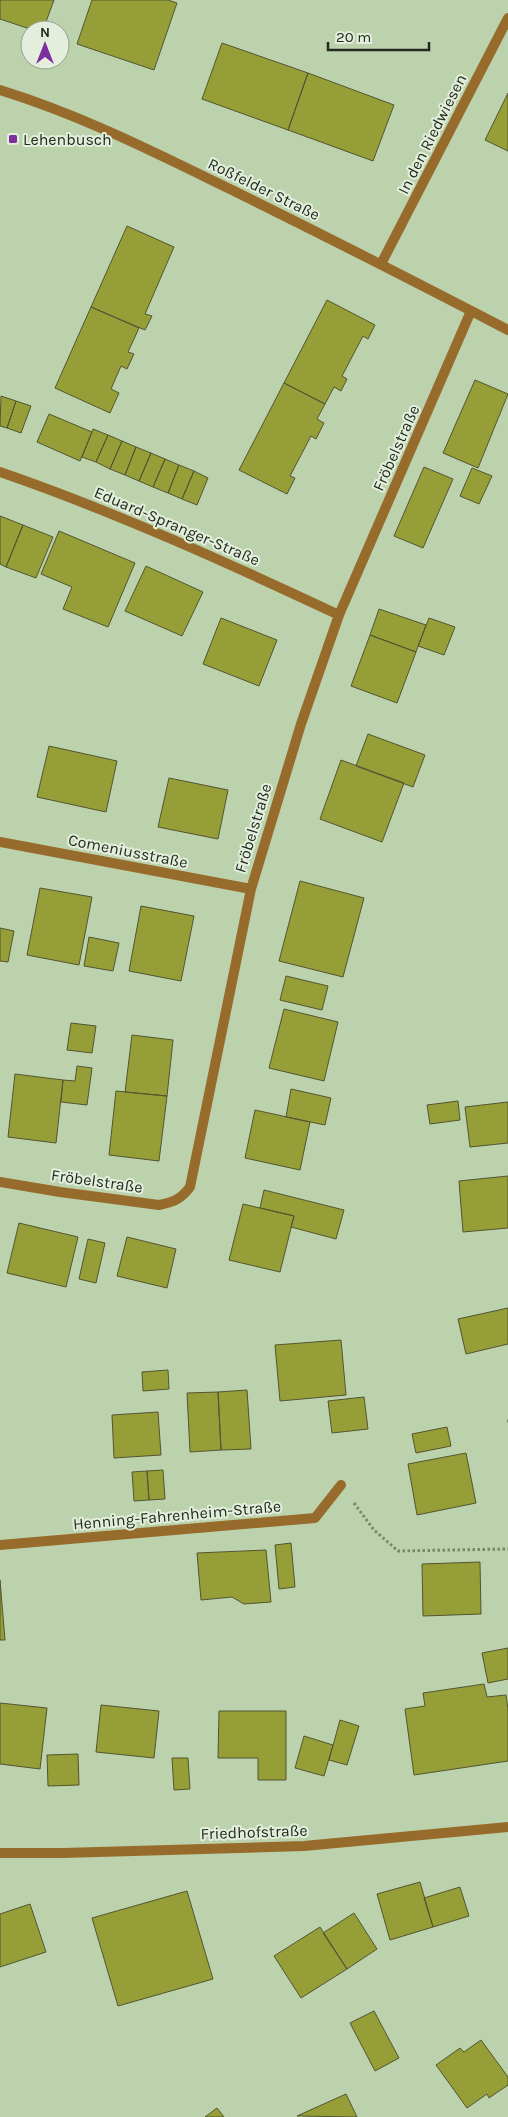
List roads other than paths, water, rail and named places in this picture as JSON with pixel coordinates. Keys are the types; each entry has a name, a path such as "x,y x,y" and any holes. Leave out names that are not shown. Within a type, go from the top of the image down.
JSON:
{"street":[{"name":"In den Riedwiesen","path":"382,264 508,18"},
{"name":"Roßfelder Straße","path":"0,90 49,105 125,138 382,264 508,330"},
{"name":"Fröbelstraße","path":"0,1182 159,1205 175,1202 190,1187 251,889 301,724 339,615 472,311"},
{"name":"Eduard-Spranger-Straße","path":"0,472 73,497 181,542 339,615"},
{"name":"Comeniusstraße","path":"0,842 251,889"},
{"name":"Henning-Fahrenheim-Straße","path":"0,1545 315,1518 341,1485"},
{"name":"Friedhofstraße","path":"0,1853 63,1854 304,1846 508,1827"}],"place":[{"name":"Lehenbusch","path":"13,139"}]}
